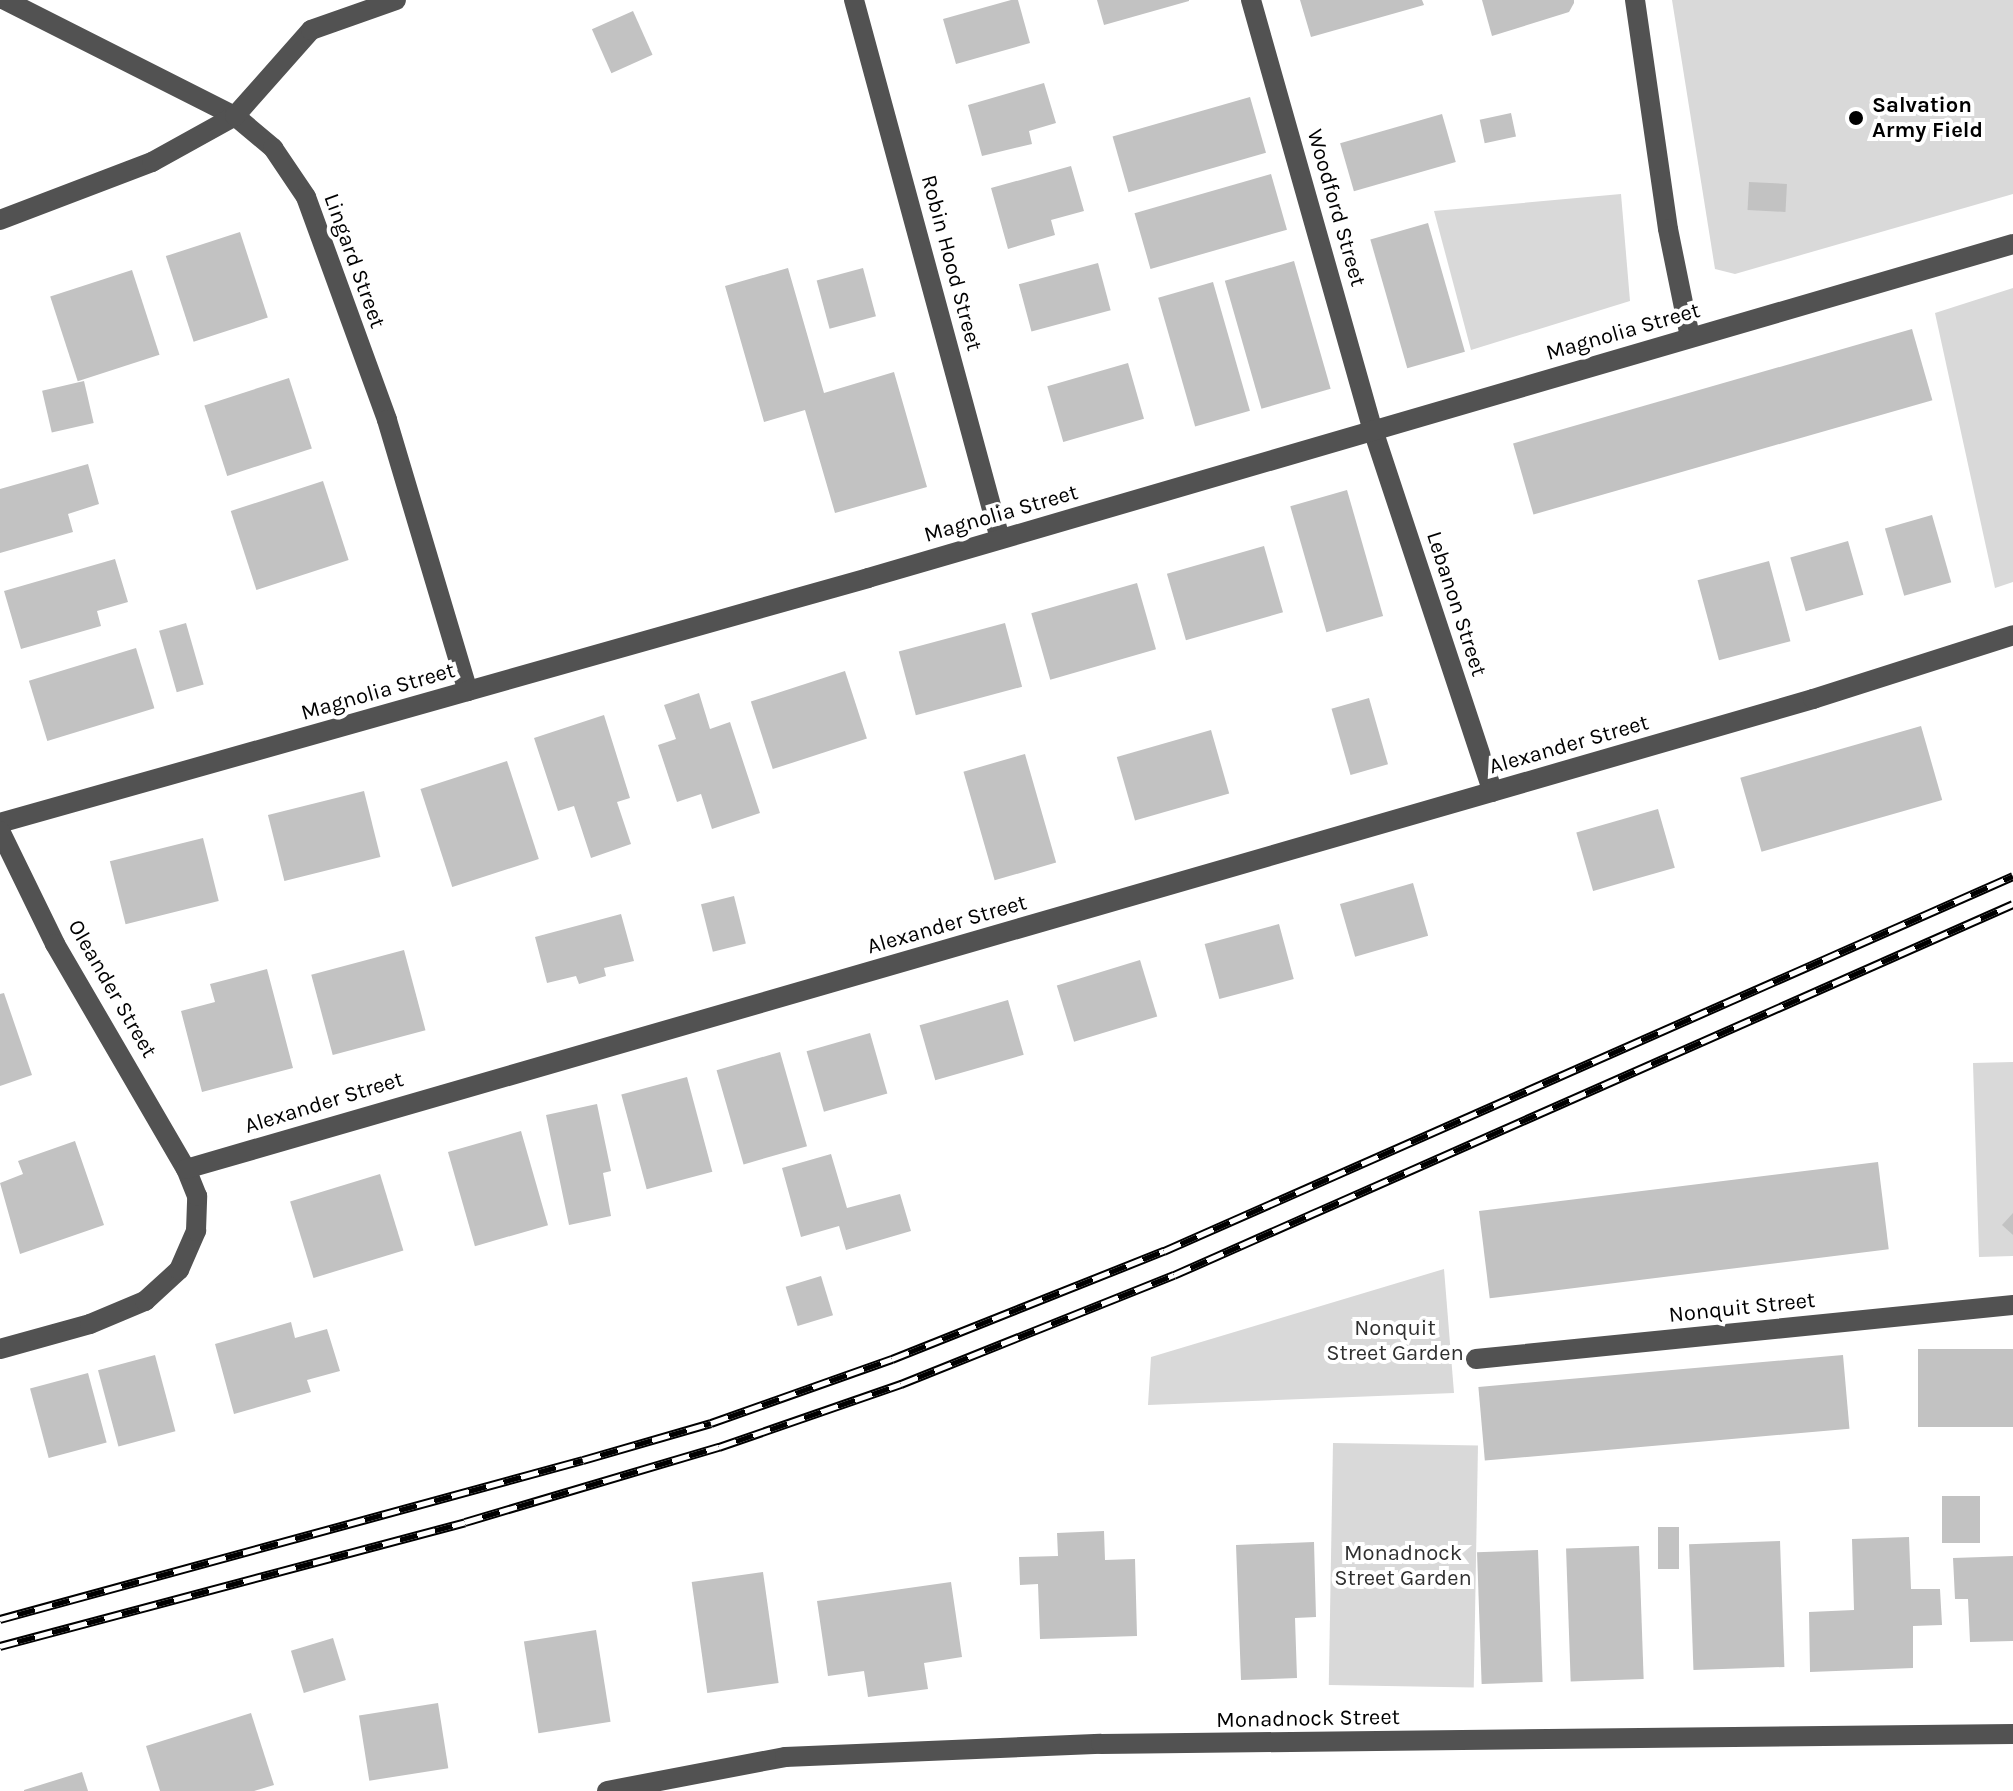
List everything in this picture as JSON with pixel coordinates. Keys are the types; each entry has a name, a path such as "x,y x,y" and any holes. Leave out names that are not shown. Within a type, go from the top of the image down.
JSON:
{"street":[{"name":"Lingard Street","path":"5,0 235,116 273,148 306,197 387,420 468,691"},
{"path":"0,220 152,162 235,116 311,30 396,0"},
{"name":"Robin Hood Street","path":"854,0 1000,539"},
{"name":"Woodford Street","path":"1251,0 1373,430"},
{"path":"1635,0 1668,229 1690,337"},
{"name":"Magnolia Street","path":"0,823 1000,539 2013,244"},
{"name":"Lebanon Street","path":"1373,430 1493,792"},
{"name":"Alexander Street","path":"186,1169 1493,792 2013,635"},
{"name":"Oleander Street","path":"0,831 55,944 186,1169"},
{"path":"0,1349 90,1324 145,1301 179,1270 196,1231 197,1196 186,1169"},
{"name":"Nonquit Street","path":"1476,1359 2013,1305"},
{"name":"Monadnock Street","path":"607,1791 785,1757 1085,1744 2013,1734"}],"green space":[{"name":"Salvation Army Field","path":"1672,0 2013,0 2013,194 1735,274 1715,269"},
{"path":"1621,194 1630,301 1471,350 1434,211"},
{"path":"2013,288 2013,582 1995,588 1935,313"},
{"path":"2013,1062 2013,1256 1979,1257 1973,1063"},
{"name":"Nonquit Street Garden","path":"1444,1269 1454,1393 1148,1405 1151,1357"},
{"name":"Monadnock Street Garden","path":"1333,1443 1478,1446 1474,1687 1329,1685"}],"building":[{"path":"1018,0 1030,43 956,64 943,19"},
{"path":"1097,0 1189,0 1189,1 1104,25"},
{"path":"1300,0 1422,0 1424,5 1311,37"},
{"path":"1482,0 1574,0 1574,3 1569,12 1492,36"},
{"path":"633,11 653,55 611,73 592,29"},
{"path":"1044,83 1056,123 1029,131 1032,144 982,156 968,105"},
{"path":"1250,97 1266,153 1129,192 1113,136"},
{"path":"1511,113 1516,136 1485,143 1480,120"},
{"path":"1442,114 1456,162 1354,191 1340,143"},
{"path":"1071,166 1084,211 1051,220 1055,235 1008,249 991,188"},
{"path":"1271,174 1287,230 1150,269 1135,213"},
{"path":"1749,182 1787,184 1785,212 1748,210"},
{"path":"1428,223 1465,352 1407,368 1370,240"},
{"path":"240,232 268,318 194,342 166,256"},
{"path":"1294,261 1331,389 1261,409 1225,281"},
{"path":"1098,263 1111,310 1031,332 1019,284"},
{"path":"788,268 824,393 894,372 927,487 835,513 805,410 764,422 725,286"},
{"path":"863,268 876,316 830,329 817,280"},
{"path":"132,270 160,355 78,381 50,297"},
{"path":"1213,282 1250,411 1195,427 1158,298"},
{"path":"1912,329 1932,400 1533,515 1513,443"},
{"path":"1128,363 1144,419 1063,442 1047,386"},
{"path":"289,378 312,448 227,476 204,406"},
{"path":"84,381 94,423 52,433 42,391"},
{"path":"88,464 99,504 68,514 73,532 0,553 0,489"},
{"path":"323,481 349,560 256,590 231,511"},
{"path":"1347,490 1383,616 1326,632 1290,506"},
{"path":"1932,515 1951,582 1904,596 1885,529"},
{"path":"1848,541 1863,595 1806,611 1790,558"},
{"path":"1264,546 1283,612 1186,640 1167,574"},
{"path":"115,559 128,602 97,611 101,626 21,649 4,591"},
{"path":"1769,561 1790,641 1719,660 1698,580"},
{"path":"1137,583 1156,649 1050,680 1031,613"},
{"path":"186,623 204,685 177,692 159,631"},
{"path":"1005,623 1022,687 916,715 899,651"},
{"path":"136,648 154,708 47,741 29,681"},
{"path":"845,671 867,739 773,769 751,702"},
{"path":"699,693 710,729 730,722 760,813 712,829 701,794 677,802 658,745 676,739 664,705"},
{"path":"1369,698 1388,764 1351,775 1332,709"},
{"path":"604,715 630,798 617,802 631,844 591,858 574,806 558,811 534,738"},
{"path":"1921,726 1942,800 1762,852 1740,778"},
{"path":"1211,730 1229,793 1135,820 1117,757"},
{"path":"1025,754 1056,863 995,880 963,772"},
{"path":"507,761 539,859 452,887 420,789"},
{"path":"364,791 380,857 284,881 268,815"},
{"path":"1658,809 1675,868 1593,891 1576,832"},
{"path":"203,838 219,901 126,924 110,861"},
{"path":"1413,883 1428,936 1355,957 1340,904"},
{"path":"734,896 746,944 713,952 701,904"},
{"path":"621,914 634,961 604,968 606,976 579,984 576,976 547,983 535,937"},
{"path":"1279,924 1294,979 1219,999 1205,944"},
{"path":"404,950 425,1030 333,1055 311,975"},
{"path":"1140,960 1157,1016 1074,1042 1057,985"},
{"path":"267,969 293,1068 202,1092 181,1011 215,1002 210,984"},
{"path":"4,993 32,1075 0,1086 0,994"},
{"path":"1008,1000 1024,1055 935,1080 920,1025"},
{"path":"870,1033 887,1094 824,1112 807,1051"},
{"path":"780,1052 807,1146 744,1164 717,1070"},
{"path":"687,1077 712,1172 647,1189 621,1095"},
{"path":"597,1104 611,1171 603,1173 611,1216 569,1225 546,1115"},
{"path":"521,1131 548,1225 475,1246 448,1152"},
{"path":"75,1141 104,1225 20,1254 0,1183 23,1174 18,1161"},
{"path":"831,1154 847,1208 900,1194 911,1231 846,1250 839,1226 801,1237 782,1168"},
{"path":"1878,1162 1889,1249 1490,1298 1479,1211"},
{"path":"380,1174 403,1251 313,1278 290,1201"},
{"path":"2013,1213 2013,1235 2002,1225"},
{"path":"821,1276 833,1315 798,1326 786,1287"},
{"path":"291,1322 295,1338 327,1329 340,1371 307,1380 311,1392 234,1414 215,1344"},
{"path":"1918,1349 2013,1349 2013,1427 1918,1427"},
{"path":"155,1355 175,1431 118,1447 98,1370"},
{"path":"1843,1355 1849,1429 1485,1461 1478,1387"},
{"path":"88,1373 107,1443 49,1458 30,1389"},
{"path":"1942,1496 1980,1496 1980,1543 1942,1543"},
{"path":"1658,1527 1679,1527 1679,1569 1658,1569"},
{"path":"1104,1531 1105,1560 1135,1559 1137,1636 1040,1639 1038,1584 1020,1585 1019,1557 1058,1556 1057,1533"},
{"path":"1909,1537 1911,1589 1940,1589 1942,1625 1913,1626 1913,1668 1810,1672 1809,1612 1854,1610 1852,1539"},
{"path":"1780,1541 1784,1667 1693,1670 1689,1544"},
{"path":"1314,1542 1316,1617 1295,1618 1297,1678 1241,1680 1236,1545"},
{"path":"1639,1546 1644,1679 1571,1681 1566,1549"},
{"path":"1538,1550 1543,1682 1482,1684 1477,1552"},
{"path":"2013,1556 2013,1641 1970,1642 1968,1599 1955,1599 1953,1558"},
{"path":"763,1572 779,1683 707,1693 692,1582"},
{"path":"951,1582 962,1657 924,1663 928,1689 868,1697 864,1671 828,1676 817,1601"},
{"path":"596,1630 611,1722 538,1733 524,1641"},
{"path":"333,1638 346,1680 304,1693 291,1651"},
{"path":"438,1703 448,1768 369,1781 359,1716"},
{"path":"251,1713 274,1785 254,1791 160,1791 146,1746"},
{"path":"82,1772 88,1791 24,1791 24,1790"}],"railway":[{"path":"0,1619 711,1423 892,1359 1164,1251 2013,876"},
{"path":"0,1646 465,1522 719,1447 901,1384 1174,1275 2013,904"}],"place":[{"name":"Salvation Army Field","path":"1856,118"}]}
